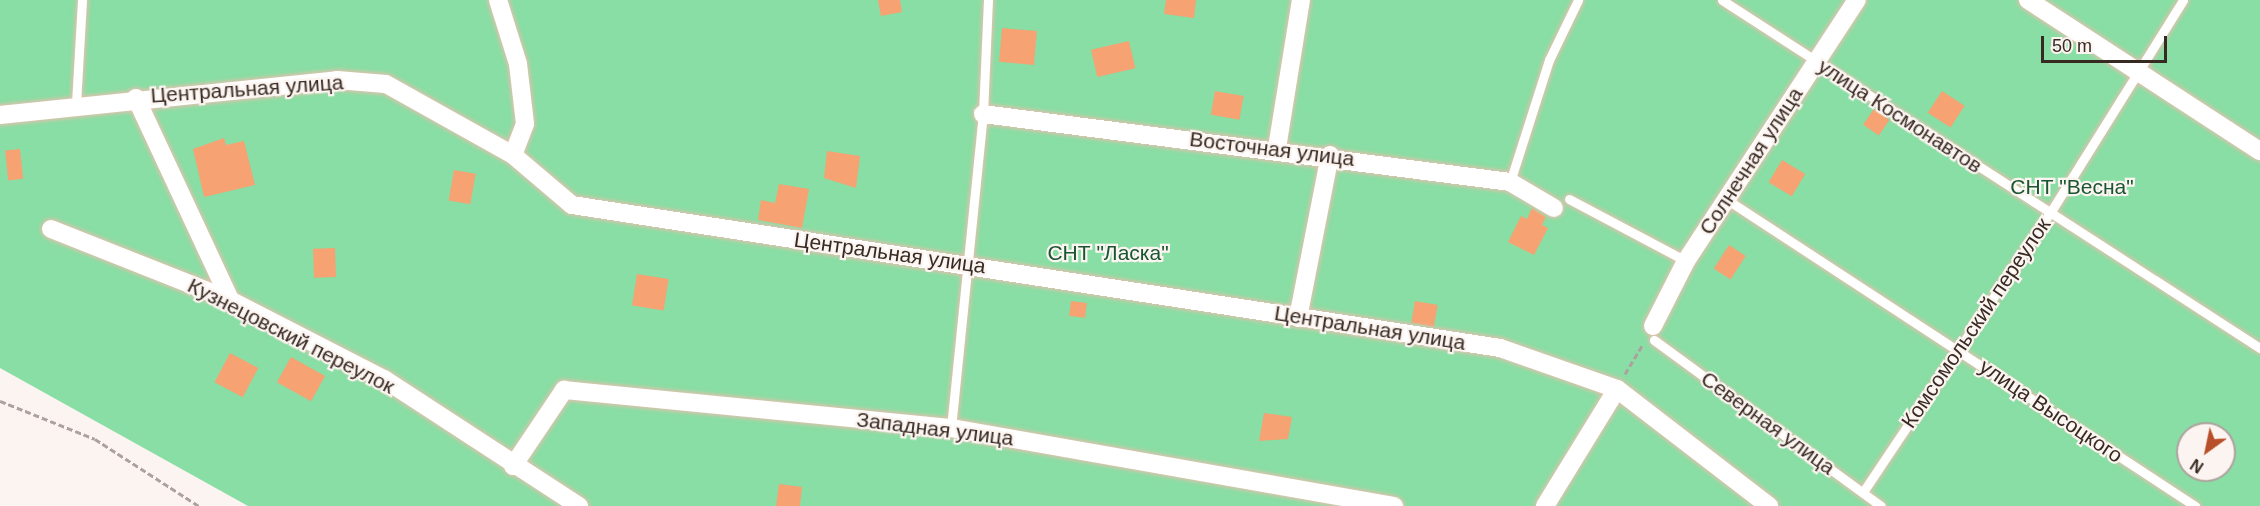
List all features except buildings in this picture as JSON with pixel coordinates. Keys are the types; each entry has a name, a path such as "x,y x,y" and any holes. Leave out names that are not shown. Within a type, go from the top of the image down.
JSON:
{"street":[{"path":"498,0 518,64 525,124 513,155"},
{"path":"1277,148 1300,0"},
{"name":"Солнечная улица","path":"1654,333 1686,261 1857,0"},
{"path":"2028,0 2260,151"},
{"name":"Центральная улица","path":"0,116 76,104 337,80 386,84 513,155 572,205 969,264 1298,318 1500,348 1617,389 1769,506"},
{"path":"136,98 230,300"},
{"name":"Восточная улица","path":"983,114 1277,148 1510,182 1562,204"},
{"path":"1298,318 1330,155"},
{"name":"Кузнецовский переулок","path":"51,229 230,300 384,379 513,466 579,506"},
{"path":"1545,506 1617,389"},
{"name":"Западная улица","path":"513,466 564,390 951,428 1394,506"}],"lane":[{"path":"76,104 82,0"},
{"path":"951,428 983,114 988,0"},
{"path":"1510,182 1549,60 1578,0"},
{"name":"улица Космонавтов","path":"1722,0 2260,348"},
{"name":"Комсомольский переулок","path":"1863,492 1957,348 2050,213 2183,0"},
{"name":"улица Высоцкого","path":"1726,200 1957,348 2195,506"},
{"path":"1562,204 1686,261"},
{"name":"Северная улица","path":"1654,333 1881,506"}],"path":[{"path":"1617,389 1654,333"},
{"path":"0,400 95,439 199,506"}],"green space":[{"name":"СНТ \"Ласка\"","path":"0,0 2260,0 2260,506 248,506 0,368"}],"park label":[{"name":"СНТ \"Весна\"","path":"2072,187"}]}
